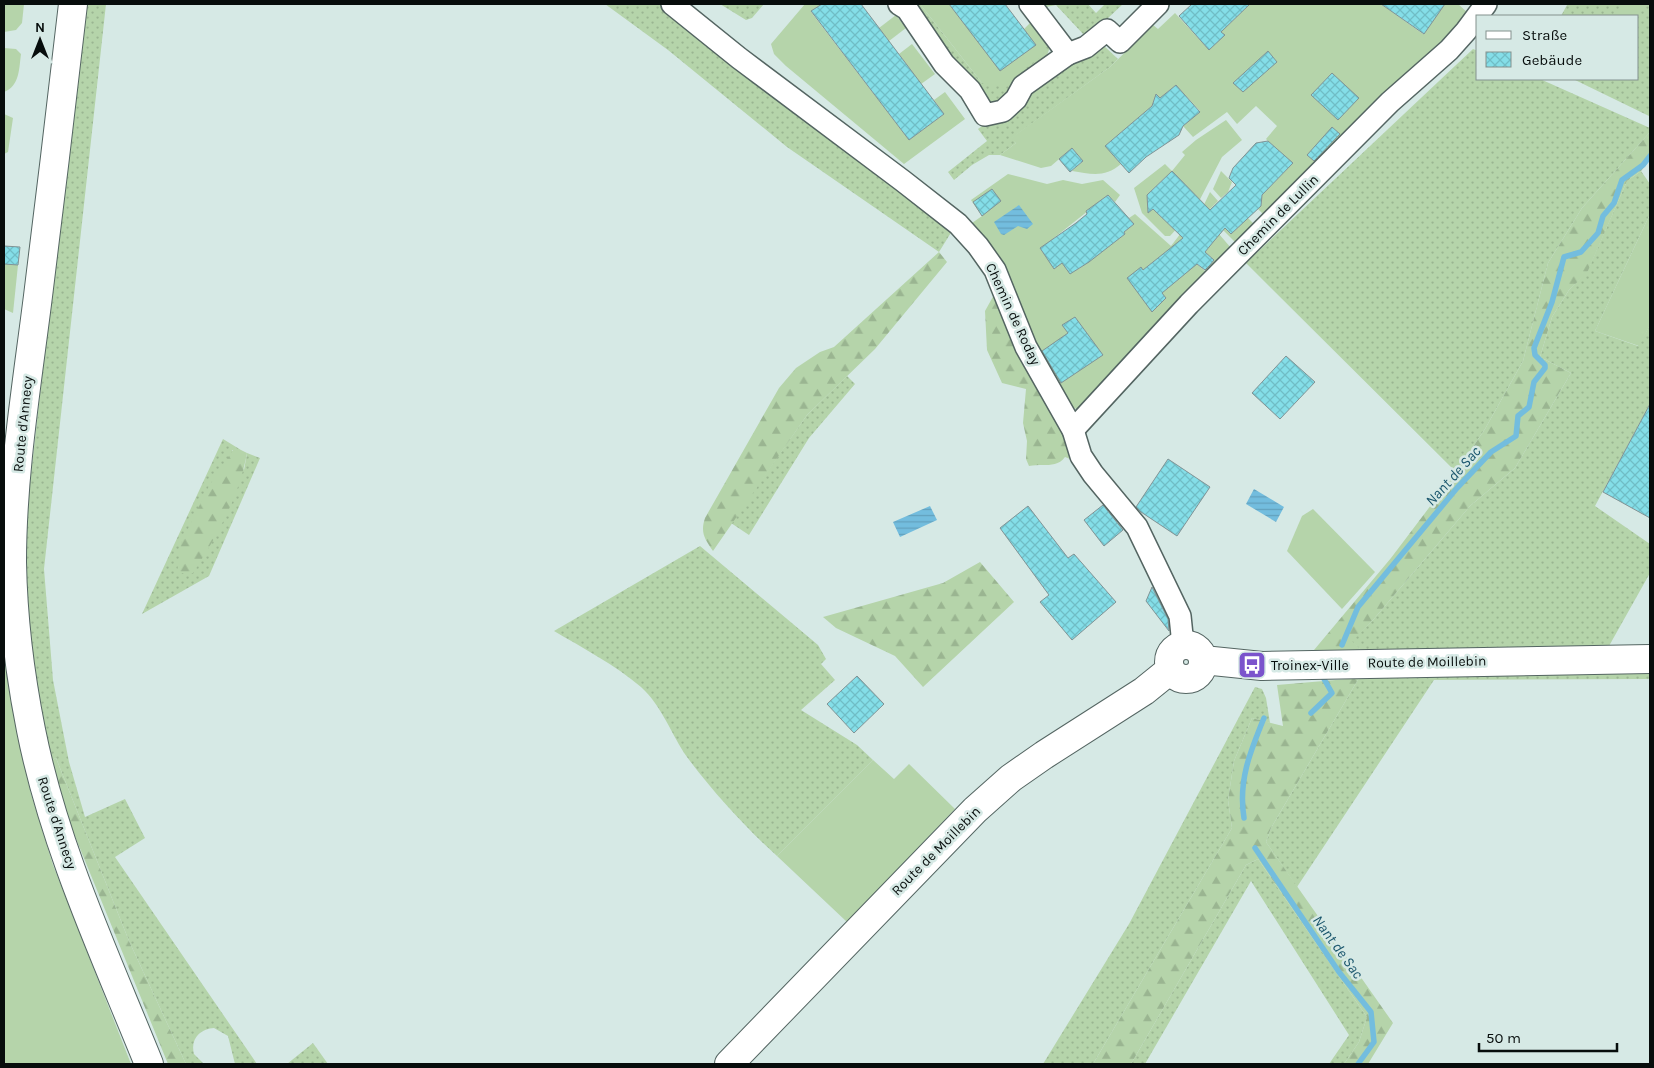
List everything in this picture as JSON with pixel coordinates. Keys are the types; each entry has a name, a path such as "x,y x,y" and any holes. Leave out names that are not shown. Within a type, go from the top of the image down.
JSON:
{"main road":[{"name":"Route d'Annecy","path":"73,4 21,444 13,537 13,596 17,642 29,720 53,817 81,896 149,1064"},
{"name":"Route de Moillebin","path":"729,1064 975,810 1012,778 1044,755 1144,691 1170,670 1171,654 1175,649 1262,666 1650,659"}],"street":[{"name":"Chemin de Roday","path":"672,4 739,58 958,224 978,246 995,270 1026,347 1073,430 1081,456 1093,474 1137,527 1180,616 1193,653"},
{"path":"900,4 911,15 944,64 970,90 985,115 1003,111 1016,99 1022,86 1068,54 1086,47 1107,30 1120,42 1158,4"},
{"path":"1030,4 1068,54"},
{"name":"Chemin de Lullin","path":"1478,15 1486,4"},
{"name":"Chemin de Lullin","path":"1073,430 1189,304 1390,102 1449,50 1476,18"}],"green space":[{"path":"4,4 24,4 22,23 16,30 4,32"},
{"path":"84,4 106,4 44,569 53,680 69,762 85,817 125,799 145,838 115,857 257,1064 235,1064 228,1036 214,1028 200,1033 193,1044 194,1054 204,1064 186,1064 129,941 56,758 52,760 34,682 26,601 26,519"},
{"path":"605,4 660,4 952,231 939,252 787,147 668,50"},
{"path":"720,4 764,4 752,18 746,20"},
{"path":"805,4 822,4 811,12 909,140 944,114 934,100 945,92 965,119 904,164 774,54 771,44"},
{"path":"908,4 920,4 982,83 1049,39 1047,55 1037,68 1010,88 1010,95 994,105 986,102 949,59"},
{"path":"920,4 949,4 1000,70 1024,29 1034,19 1049,39 1043,55 1002,86 982,83"},
{"path":"1040,4 1088,4 1096,13 1105,4 1123,4 1090,35 1084,35 1056,5 1046,7"},
{"path":"1250,4 1381,4 1423,34 1445,4 1458,4 1468,13 1459,26 1264,215 1258,209 1261,206 1262,195 1292,164 1266,139 1277,126 1256,106 1237,124 1227,112 1193,137 1183,126 1200,111 1176,85 1167,92 1162,101 1157,96 1152,106 1106,146 1121,164 1109,171 1098,174 1072,171 1083,161 1072,148 1051,166 1041,168 1000,155 1016,143 1011,138 1110,67 1153,25 1158,29 1175,13 1209,50 1224,35 1221,32"},
{"path":"1565,4 1650,4 1649,116 1575,80 1639,80 1639,15 1562,15 1567,5"},
{"path":"1622,4 1637,4 1642,8 1638,15 1615,15"},
{"path":"896,15 906,28 889,41 879,28"},
{"path":"912,44 935,74 921,84 899,54"},
{"path":"1103,45 1118,59 1110,67 1012,138 1016,143 1000,155 989,155 972,165 954,180 948,172 987,141 978,129 989,121 1010,117 1026,103 1032,86"},
{"path":"4,48 16,49 21,54 16,81 4,92"},
{"path":"1473,49 1476,50 1476,80 1542,80 1650,128 1650,132 1582,208 1548,263 1523,361 1485,429 1456,472 1246,263"},
{"path":"4,114 13,118 8,152 4,154"},
{"path":"1226,120 1242,140 1222,157 1196,207 1170,236 1165,236 1142,213 1134,188 1165,164 1172,171 1185,155 1182,152","holes":["1172,171 1198,198 1170,225 1152,190"]},
{"path":"1650,132 1650,160 1641,171 1627,181 1587,273 1569,290 1552,317 1540,357 1571,373 1515,468 1470,506 1373,620 1352,641 1363,652 1314,650 1391,558 1456,472 1485,429 1523,361 1548,263 1582,208"},
{"path":"1221,171 1232,182 1228,192 1221,198 1213,189"},
{"path":"1641,171 1650,184 1650,214 1595,331 1638,346 1650,325 1650,404 1595,506 1650,544 1650,573 1609,646 1363,652 1351,641 1373,620 1470,506 1515,468 1571,373 1540,357 1552,317 1569,290 1587,272 1627,181"},
{"path":"1008,174 1047,184 1063,180 1082,184 1103,180 1120,195 1115,202 1108,195 1054,238 1077,270 1125,234 1124,232 1134,224 1129,218 1135,214 1171,246 1184,229 1192,236 1180,250 1205,271 1214,260 1205,252 1219,234 1231,248 1084,410 1072,408 1034,350 1001,263 972,223 982,216 971,200"},
{"path":"1210,192 1218,201 1209,210 1231,234 1248,218 1254,224 1235,242 1202,209"},
{"path":"1650,214 1650,325 1639,346 1595,331"},
{"path":"939,252 947,262 875,349 807,415 713,551 704,536 705,518 779,388 796,368 820,352 834,347"},
{"path":"4,264 18,265 13,313 4,309"},
{"path":"995,293 1075,461 1065,457 1058,463 1029,466 1026,459 1027,441 1023,423 1026,389 1002,383 987,350 985,311"},
{"path":"847,376 855,384 809,438 749,535 731,523 807,415"},
{"path":"223,439 241,450 232,450 244,470 247,453 260,458 209,576 142,614"},
{"path":"233,450 241,450 247,453 233,501 193,573 177,573 181,543 209,486"},
{"path":"1313,509 1375,572 1342,609 1287,551 1302,516"},
{"path":"700,546 818,645 826,659 821,664 835,680 801,710 857,745 873,760 777,856 730,809 697,770 681,748 655,703 641,687 610,664 554,631"},
{"path":"980,562 1014,602 923,687 895,656 836,628 823,617 943,583"},
{"path":"4,643 6,643 17,735 31,794 53,865 131,1064 4,1064"},
{"path":"1650,671 1650,679 1434,680 1297,887 1266,842 1271,828 1359,678 1359,672"},
{"path":"1359,678 1271,828 1266,842 1393,1023 1368,1064 1344,1064 1359,1042 1367,1017 1258,859 1246,865 1131,1064 1093,1064 1232,828 1228,800 1234,761 1252,718 1283,726 1277,685"},
{"path":"1255,687 1262,689 1266,698 1270,723 1252,718 1234,761 1228,800 1232,828 1093,1064 1043,1064 1129,924"},
{"path":"56,758 129,941 186,1064 168,1064 70,824 52,760"},
{"path":"873,760 894,779 909,764 955,809 847,922 777,856"},
{"path":"1258,859 1367,1017 1359,1042 1344,1064 1329,1064 1349,1035 1251,881 1145,1064 1131,1064 1246,865"},
{"path":"313,1043 328,1064 287,1064"}],"water":[{"path":"1019,205 1033,224 1027,229 1018,226 1004,235 1001,234 994,222"},
{"path":"1254,489 1284,507 1276,522 1246,504"},
{"path":"930,506 937,520 900,537 893,522"}],"building":[{"path":"822,4 861,4 944,114 909,140 811,11"},
{"path":"949,4 1005,4 1036,45 1000,71"},
{"path":"1192,4 1250,4 1221,32 1225,35 1209,50 1179,16"},
{"path":"1381,4 1445,4 1424,34"},
{"path":"1268,51 1277,62 1243,92 1233,83"},
{"path":"1332,73 1359,98 1338,120 1311,95"},
{"path":"1176,85 1200,112 1183,126 1179,135 1146,157 1129,173 1105,146 1152,106 1156,94 1160,98"},
{"path":"1332,127 1340,134 1314,161 1307,155"},
{"path":"1268,141 1293,163 1262,195 1261,206 1231,234 1225,228 1205,252 1214,260 1210,265 1205,270 1197,264 1162,293 1166,298 1152,312 1127,278 1141,267 1143,270 1183,238 1153,209 1148,213 1147,195 1172,171 1210,210 1236,185 1229,178 1233,168 1256,143"},
{"path":"1072,148 1083,161 1070,172 1059,159"},
{"path":"992,189 1001,201 982,216 973,202"},
{"path":"1108,195 1134,224 1124,232 1125,234 1070,274 1062,263 1054,269 1040,248 1076,223 1087,214 1086,211"},
{"path":"4,246 20,247 18,265 4,264"},
{"path":"1075,317 1103,355 1061,383 1042,351 1068,333 1062,325"},
{"path":"1286,356 1315,382 1280,419 1252,393"},
{"path":"1650,404 1650,518 1603,492"},
{"path":"1168,459 1210,487 1177,536 1136,507"},
{"path":"1103,505 1123,530 1104,546 1084,520"},
{"path":"1028,506 1068,558 1074,554 1116,602 1072,640 1040,602 1049,595 1000,528"},
{"path":"1152,587 1168,619 1169,631 1146,601"},
{"path":"857,676 884,704 854,733 827,704"}],"waterway":[{"name":"Nant de Sac","path":"1342,645 1358,607 1457,488 1491,452 1516,436 1518,416 1529,407 1534,382 1545,368 1545,365 1535,355 1534,348 1552,302 1564,257 1581,252 1598,233 1603,216 1614,203 1622,180 1643,165 1650,156"},
{"name":"Nant de Sac","path":"1311,713 1332,693 1324,679"},
{"name":"Nant de Sac","path":"1244,818 1243,792 1246,767 1264,718"},
{"name":"Nant de Sac","path":"1255,848 1339,972 1371,1012 1374,1042 1358,1064"}],"place":[{"name":"Troinex-Ville","path":"1252,665"}]}
